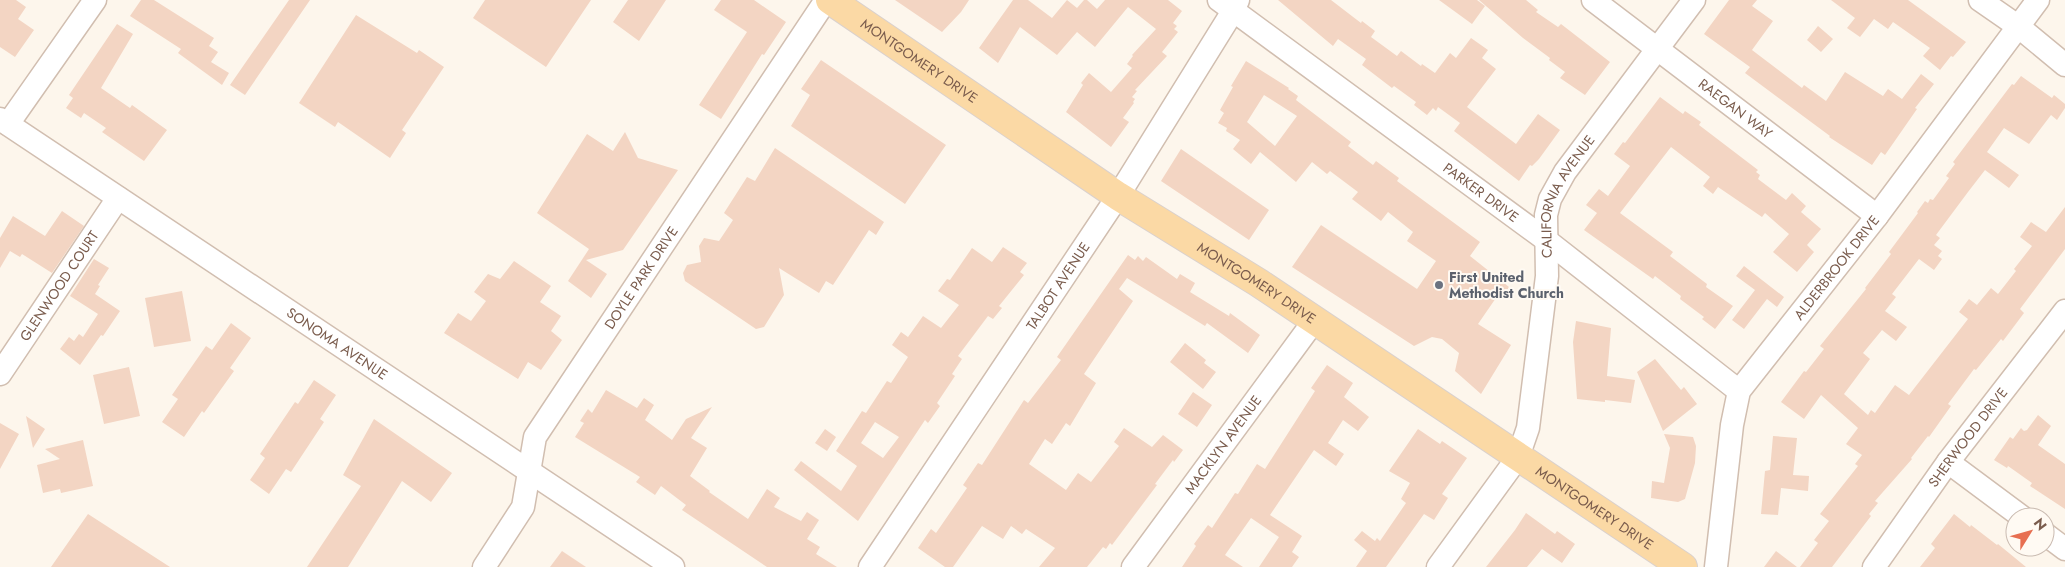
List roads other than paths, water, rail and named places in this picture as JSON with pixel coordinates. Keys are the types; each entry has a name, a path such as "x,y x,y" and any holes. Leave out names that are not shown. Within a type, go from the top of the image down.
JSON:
{"main road":[{"name":"MONTGOMERY DRIVE","path":"830,0 1118,196 1259,283 1684,567"}],"street":[{"path":"4,122 95,0"},
{"name":"DOYLE PARK DRIVE","path":"484,567 523,507 535,436 826,0"},
{"name":"RAEGAN WAY","path":"1593,0 1877,216"},
{"name":"CALIFORNIA AVENUE","path":"1438,567 1518,456 1528,428 1547,276 1546,215 1550,199 1565,172 1694,0"},
{"path":"1980,0 2020,27 2065,65"},
{"name":"ALDERBROOK DRIVE","path":"1716,567 1732,425 1739,391 1877,216 2020,27 2038,0"},
{"name":"TALBOT AVENUE","path":"870,567 1118,196 1230,4"},
{"name":"PARKER DRIVE","path":"1230,4 1546,240 1739,391"},
{"name":"SONOMA AVENUE","path":"4,122 673,567"},
{"name":"GLENWOOD COURT","path":"0,374 118,198"},
{"name":"SHERWOOD DRIVE","path":"1874,567 1948,462 2065,311"},
{"name":"MACKLYN AVENUE","path":"1133,567 1314,321"},
{"path":"1948,462 2009,507"}],"place":[{"name":"First United Methodist Church","path":"1439,285"}]}
